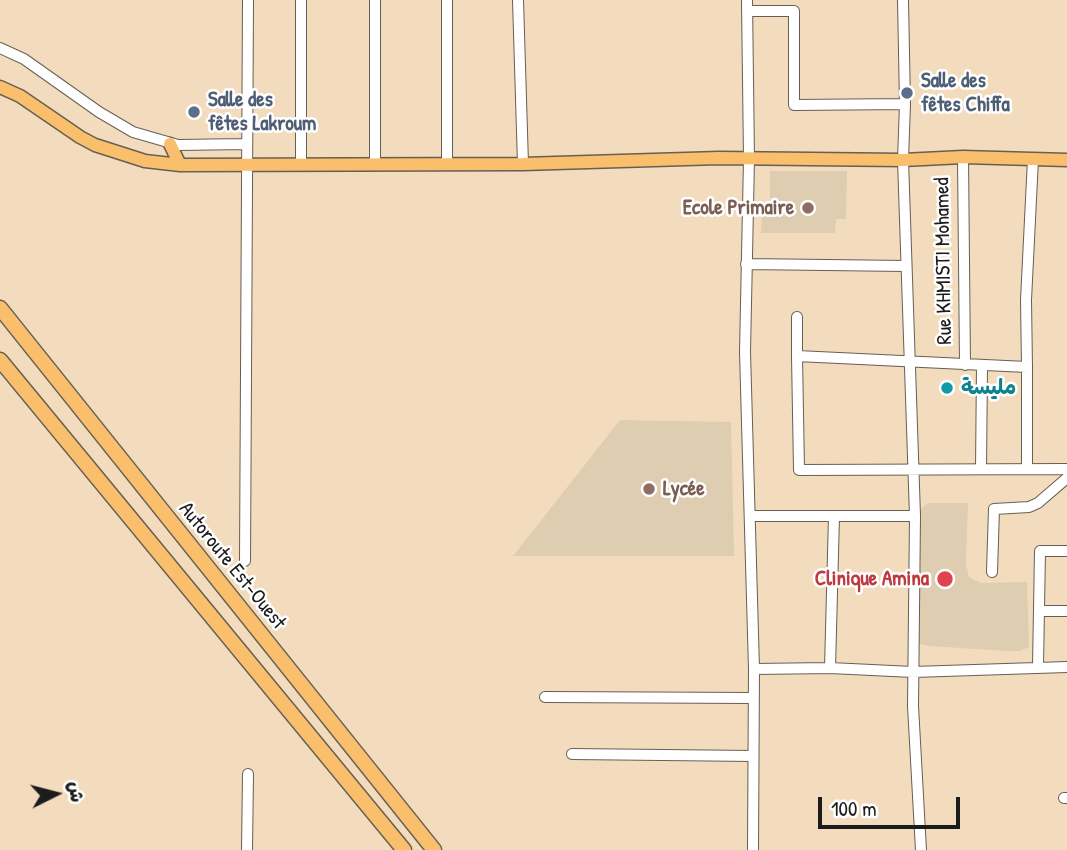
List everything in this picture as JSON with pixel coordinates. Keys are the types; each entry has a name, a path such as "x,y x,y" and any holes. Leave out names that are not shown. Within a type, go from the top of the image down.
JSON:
{"highway":[{"name":"Autoroute Est-Ouest","path":"0,308 434,850"},
{"path":"0,360 404,850"}],"main road":[{"path":"0,87 20,96 95,145 128,157 180,165 523,164 963,157 1067,160"},
{"path":"170,144 180,165"}],"street":[{"path":"245,561 245,144 248,0"},
{"path":"301,0 301,164"},
{"path":"374,0 375,164"},
{"path":"447,0 447,164"},
{"path":"519,0 523,164"},
{"path":"753,850 754,669 745,352 749,159 747,5 794,11 794,105 905,104"},
{"path":"901,6 905,104 903,160 915,516 913,671 921,850"},
{"path":"0,48 38,68 116,123 142,136 170,144 245,144"},
{"name":"Rue KHMISTI Mohamed","path":"963,157 965,365"},
{"path":"1027,468 1026,300 1032,159"},
{"path":"746,264 906,266"},
{"path":"797,317 799,470 1067,469"},
{"path":"797,356 1027,367"},
{"path":"981,469 982,366"},
{"path":"992,572 994,509 1028,507 1038,503 1067,478"},
{"path":"750,516 915,516"},
{"path":"830,668 834,516"},
{"path":"1038,666 1040,551 1067,551"},
{"path":"1039,611 1067,611"},
{"path":"754,669 913,671 1067,667"},
{"path":"545,697 753,698"},
{"path":"572,754 753,756"},
{"path":"247,850 248,774"}],"shaded area":[{"name":"Ecole Primaire","path":"770,171 847,171 846,219 836,219 835,233 761,233 762,217 777,199 770,198"},
{"name":"Lycée","path":"620,420 731,422 734,556 513,556"},
{"name":"Clinique Amina","path":"928,503 968,503 966,564 969,577 981,583 1027,582 1029,647 1020,651 1006,651 915,643 920,510"}],"place":[{"name":"Salle des fêtes Chiffa","path":"907,93"},
{"name":"Salle des fêtes Lakroum","path":"194,112"},
{"name":"Ecole Primaire","path":"808,208"},
{"name":"مليسة","path":"947,388"},
{"name":"Lycée","path":"649,489"},
{"name":"Clinique Amina","path":"945,579"}]}
